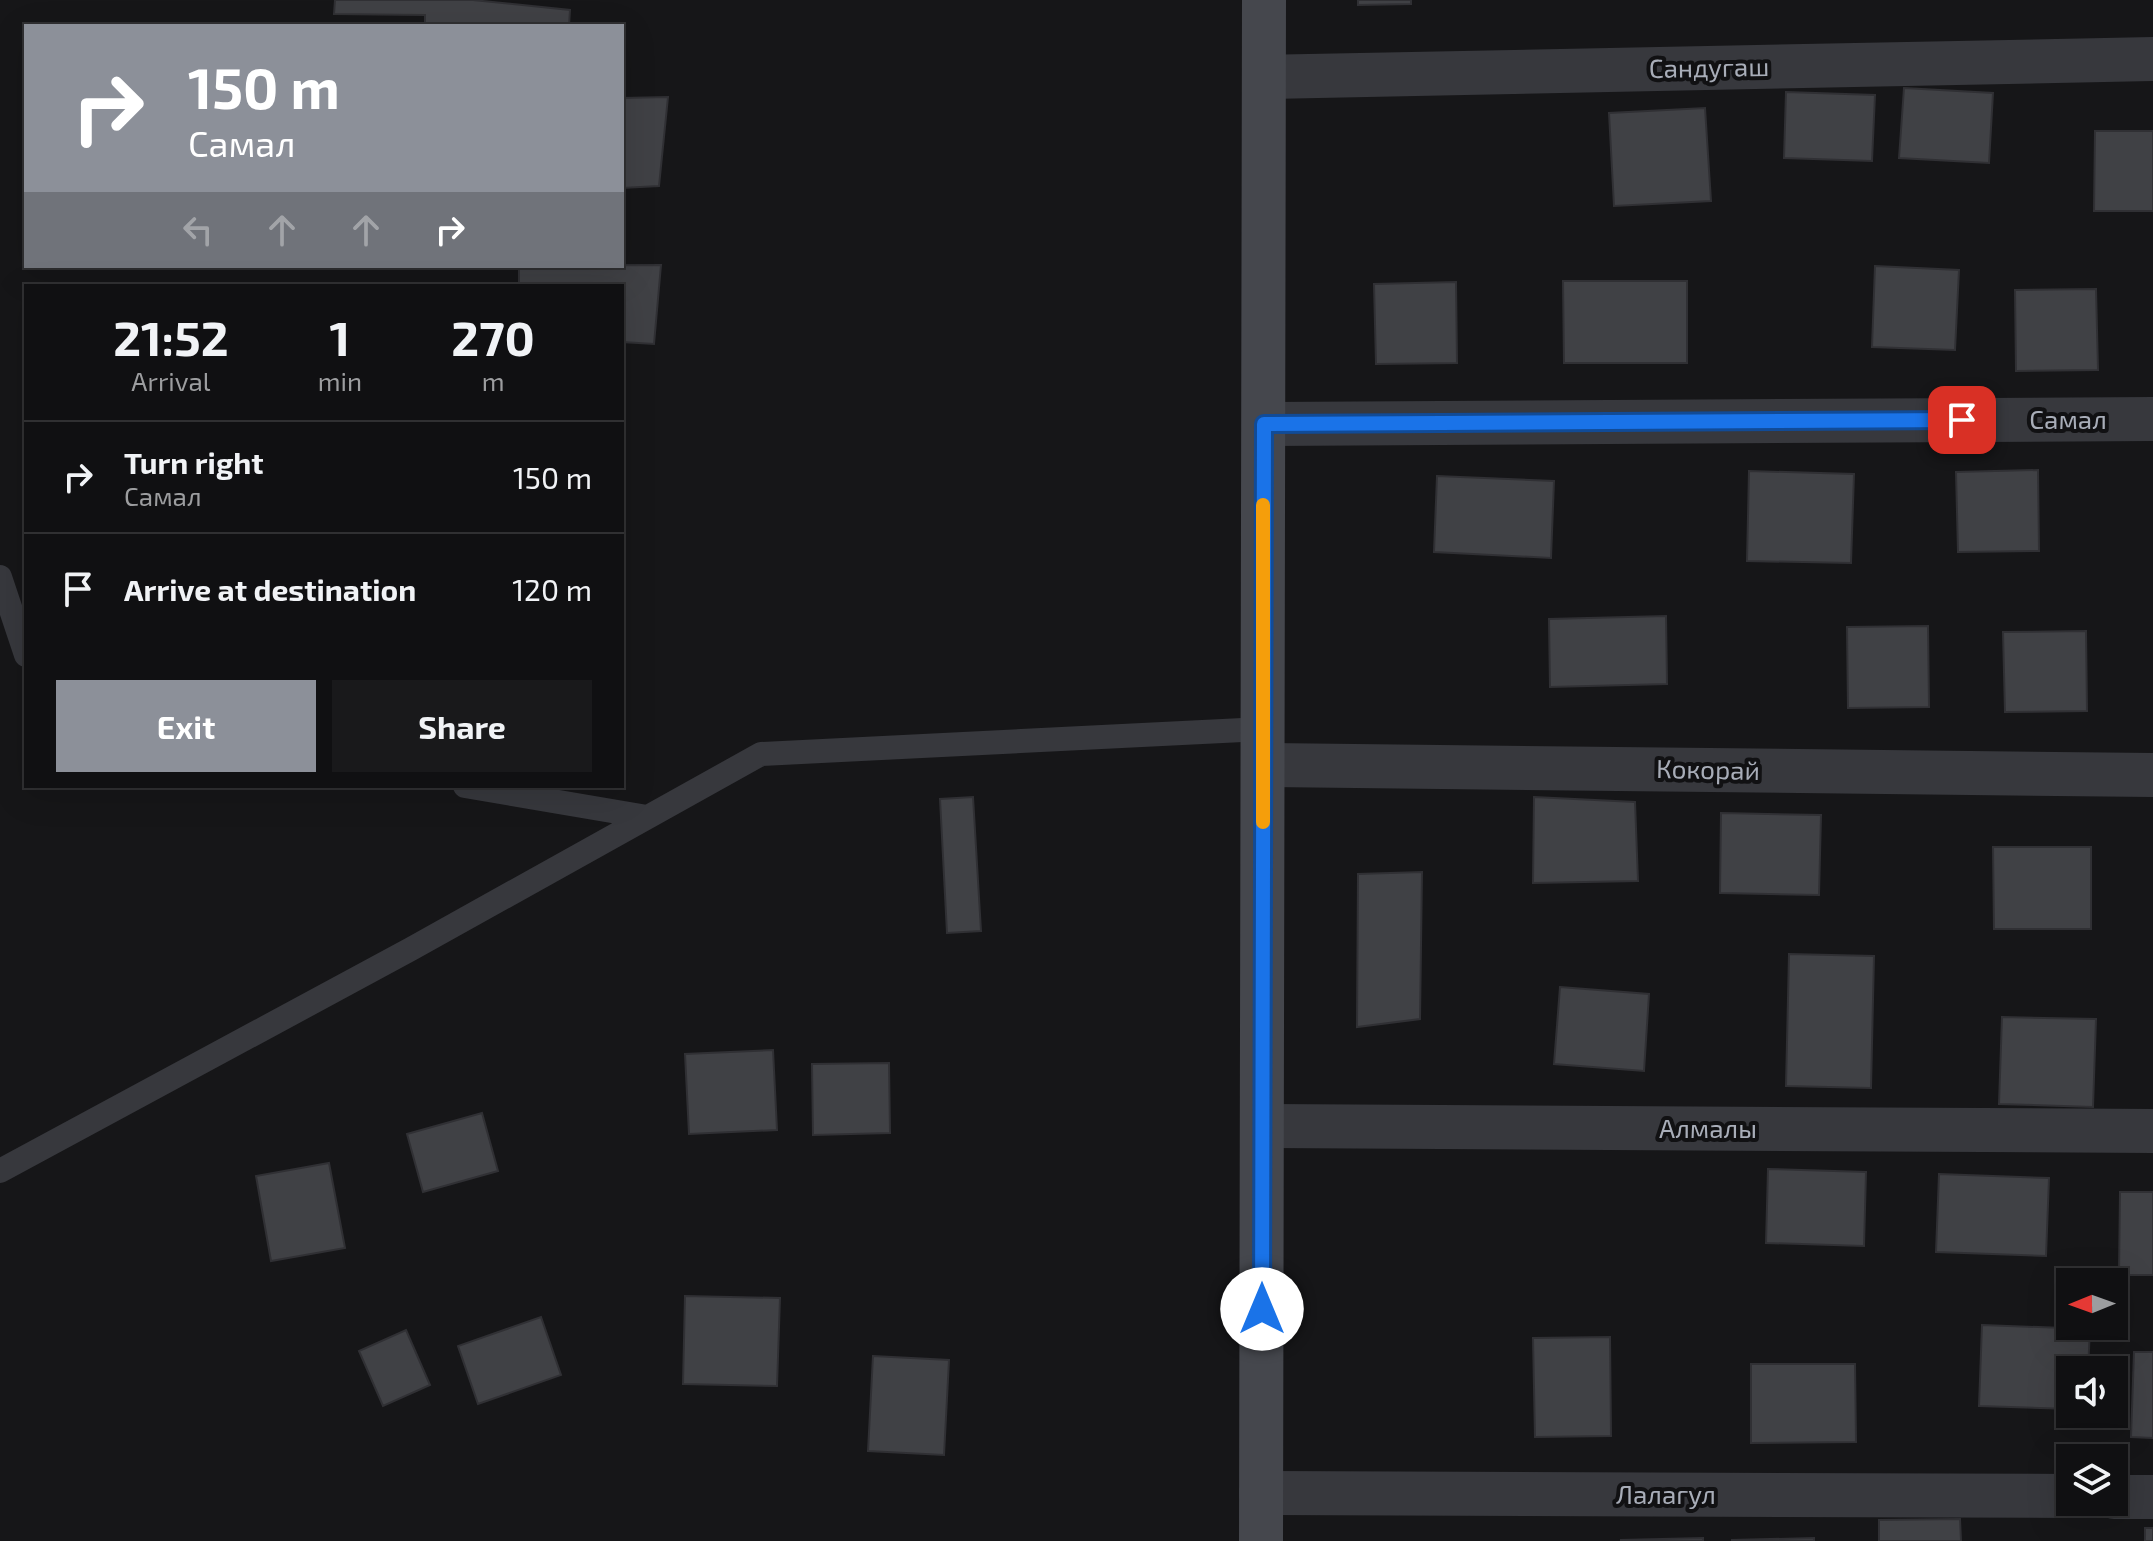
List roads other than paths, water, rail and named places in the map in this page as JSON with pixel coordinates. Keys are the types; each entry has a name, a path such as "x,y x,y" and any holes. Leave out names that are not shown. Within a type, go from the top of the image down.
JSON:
{"main road":[{"path":"1261,1541 1264,0"}],"street":[{"name":"Сандугаш","path":"1264,77 2153,59"},
{"name":"Самал","path":"1264,424 2153,419"},
{"name":"Кокорай","path":"1263,747 2153,775"},
{"name":"Алмалы","path":"1262,1126 2153,1131"},
{"name":"Лалагул","path":"1261,1493 2056,1496"},
{"path":"2128,1497 2153,1497"}],"lane":[{"path":"0,577 24,649"},
{"path":"0,1171 761,754 1263,747"},
{"path":"477,788 647,817"}]}
